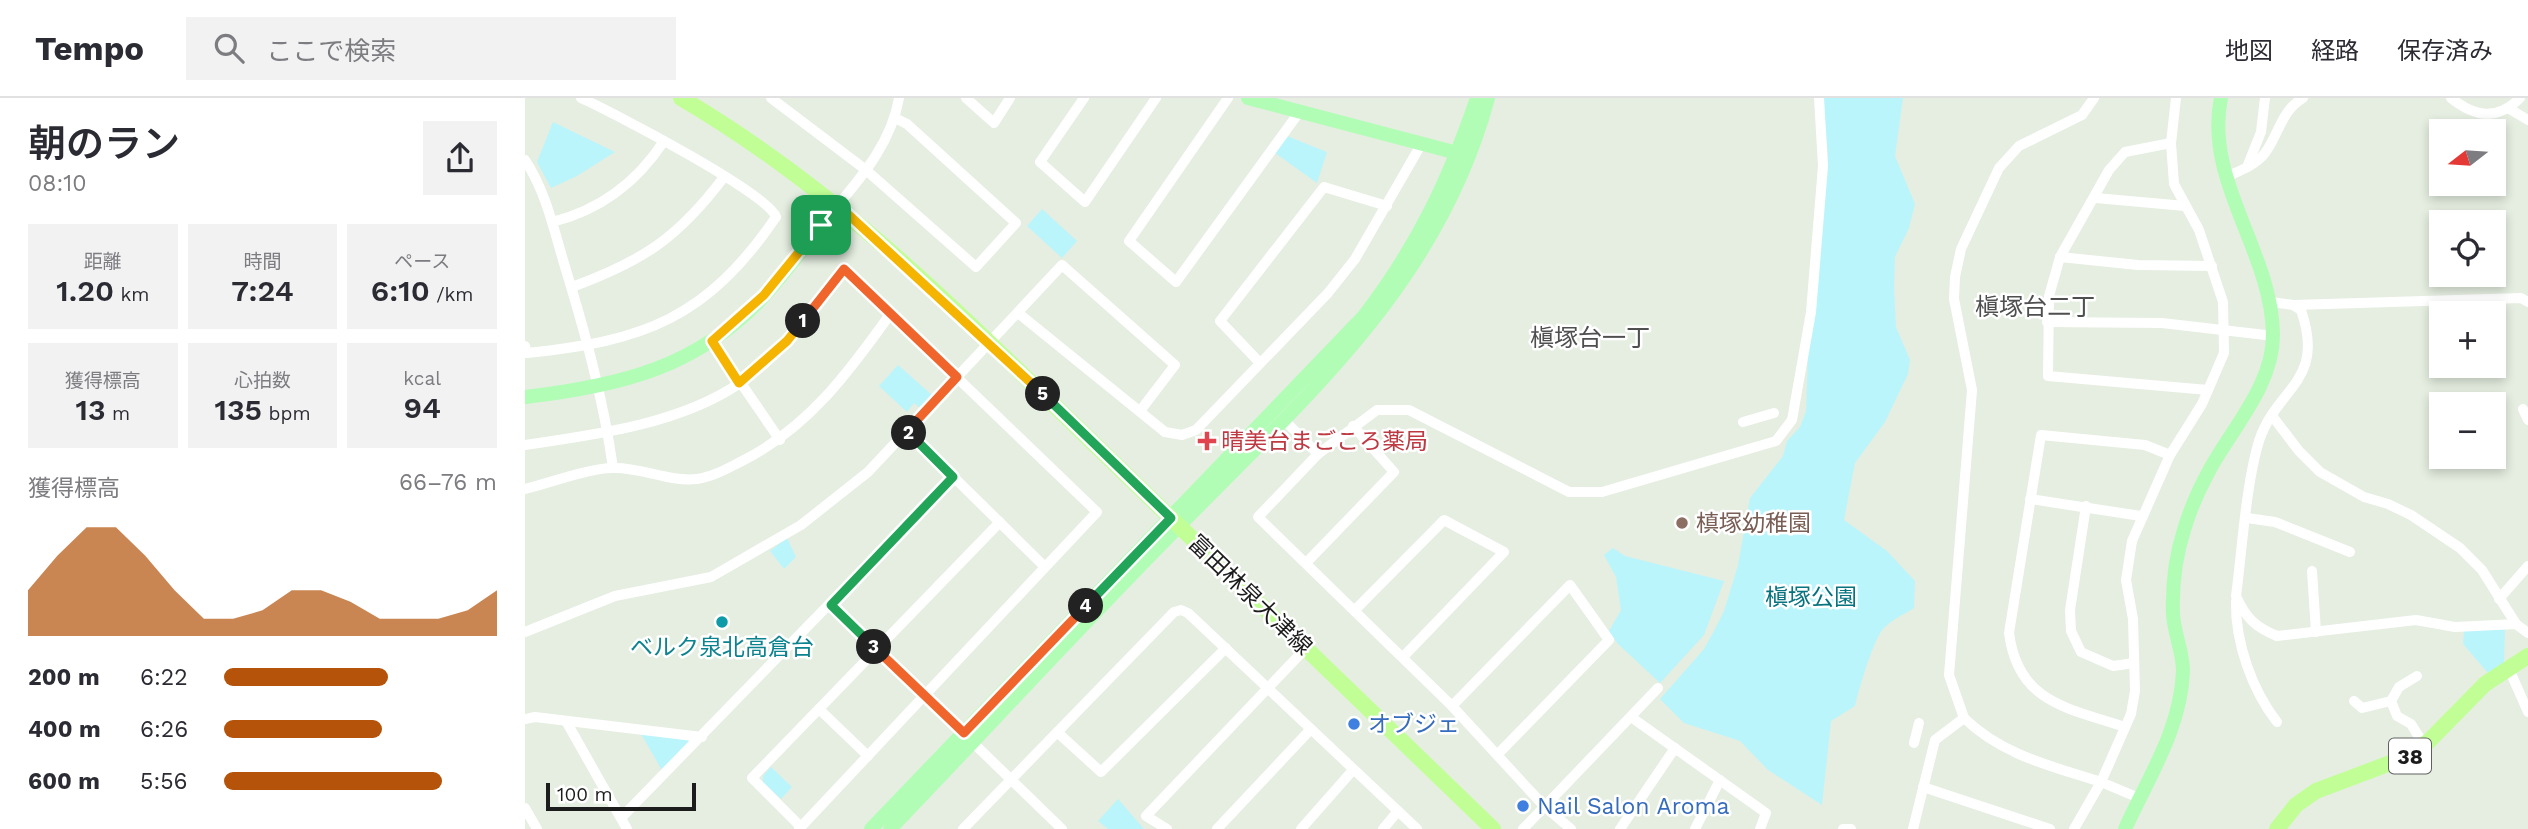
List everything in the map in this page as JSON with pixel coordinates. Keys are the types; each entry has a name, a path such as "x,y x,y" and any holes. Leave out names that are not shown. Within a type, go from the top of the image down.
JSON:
{"main road":[{"name":"富田林泉大津線","path":"681,98 770,154 838,205 989,342 1493,829"},
{"name":"38","path":"2277,829 2296,805 2316,791 2409,756 2424,745 2473,694 2528,656"}],"street":[{"path":"525,346 527,353 590,347 641,332 674,318 732,275 776,217 774,211 724,177 664,141 581,98"},
{"path":"771,98 866,170 977,267 1016,223 907,124 895,118"},
{"path":"525,397 600,387 657,370 712,341 764,295 866,170 895,118 899,98"},
{"path":"966,98 993,122 1010,98"},
{"path":"1084,98 1040,162 1085,202 1156,98"},
{"path":"1228,98 1129,241 1176,282 1300,111"},
{"path":"1248,98 1464,155"},
{"path":"1175,522 1283,419 1367,330 1405,279 1446,213 1464,155 1477,98"},
{"path":"871,829 969,737 1175,522 1364,316 1390,282 1430,217 1464,155 1488,98"},
{"path":"1571,829 1544,806 1452,706 1258,517 1318,454 1377,410 1409,410 1569,492 1602,492 1753,451 1776,442 1792,420 1811,312 1823,166 1819,98"},
{"path":"2094,98 2082,115 2019,146 1999,168 1971,224 1955,277 1954,299 1972,390 1949,676 1955,700 1964,718 1992,742 2019,756 2101,782 2139,798"},
{"path":"2074,829 2101,782 2125,727 2135,691 2126,580 2132,541 2170,455 2208,390 2224,353 2223,302 2199,230 2174,184 2171,143 2176,98"},
{"path":"2125,829 2177,720 2183,669 2173,614 2175,569 2184,530 2209,471 2253,402 2266,369 2274,336 2271,302 2217,149 2216,127 2221,98"},
{"path":"2247,167 2260,132 2265,98"},
{"path":"2227,177 2247,167 2265,153 2286,111 2303,98"},
{"path":"2451,98 2471,112 2486,116 2508,107 2520,98"},
{"path":"2508,107 2528,120"},
{"path":"552,222 568,218 608,200 628,185 664,141"},
{"path":"1018,313 1164,432 1182,435 1196,430 1355,259 1422,143"},
{"path":"2171,143 2125,152 2109,170 2096,198 2060,257 2049,296 2048,376 2208,390"},
{"path":"525,160 541,188 590,347 600,387 613,468"},
{"path":"572,287 629,264 656,248 683,226 724,177"},
{"path":"1260,363 1220,321 1324,187 1387,206"},
{"path":"2096,198 2185,206"},
{"path":"2060,257 2138,265 2212,266"},
{"path":"525,632 615,596 711,577 744,561 849,490 1062,265 1175,365 1140,411"},
{"path":"525,445 608,430 674,413 739,383 787,341 844,269 1097,512 923,693 800,828 753,778 1000,522"},
{"path":"2271,302 2293,305 2521,298 2528,302"},
{"path":"2277,722 2260,698 2244,656 2236,617 2236,596 2260,440 2301,374 2309,350 2309,335 2301,310 2293,305"},
{"path":"525,489 613,468 672,479 699,479 722,471 781,440 826,398 891,313"},
{"path":"2047,322 2162,323 2274,336"},
{"path":"712,341 781,440"},
{"path":"1743,422 1775,413"},
{"path":"2273,416 2299,451 2320,472 2364,497 2388,504 2410,515 2460,548 2482,570 2516,624 2528,633"},
{"path":"1283,419 1318,454"},
{"path":"1306,563 1394,472 1353,426"},
{"path":"907,431 1044,566"},
{"path":"2125,727 2051,703 2037,693 2023,677 2012,655 2009,633 2030,499 2041,435 2145,445 2170,455"},
{"path":"621,818 953,477"},
{"path":"2030,499 2141,516"},
{"path":"2086,506 2070,610 2071,631 2081,652 2113,666 2134,663"},
{"path":"2247,518 2276,522 2350,552"},
{"path":"1355,611 1444,520 1504,552 1402,657"},
{"path":"2499,599 2528,566"},
{"path":"2312,571 2316,632"},
{"path":"1452,706 1570,584 1609,640 1498,754"},
{"path":"2236,596 2244,615 2258,628 2277,636 2416,620 2455,627 2516,624"},
{"path":"831,605 969,737 1055,827"},
{"path":"963,829 1174,612 1188,613 1417,829"},
{"path":"1058,732 1101,772 1226,648"},
{"path":"1167,829 1146,817 1306,648"},
{"path":"2509,668 2528,712"},
{"path":"2354,701 2362,708 2391,701 2399,687 2417,676"},
{"path":"1523,829 1658,688"},
{"path":"2391,701 2397,716 2411,724 2424,745"},
{"path":"819,709 868,755"},
{"path":"525,719 535,717 702,737"},
{"path":"1631,717 1766,813 1760,829"},
{"path":"1913,829 1935,740 1964,718"},
{"path":"566,721 627,829"},
{"path":"1914,743 1919,723"},
{"path":"1217,829 1310,730"},
{"path":"890,829 969,737"},
{"path":"1619,829 1675,748"},
{"path":"1301,829 1353,770"},
{"path":"1695,829 1720,780"},
{"path":"1923,787 2050,829"},
{"path":"525,808 537,829"},
{"path":"1383,829 1398,811"},
{"path":"1843,829 1851,829"}],"green space":[{"name":"槇塚公園","path":"1823,98 1903,98 1895,156 1915,204 1909,228 1895,257 1894,287 1896,327 1910,360 1908,374 1885,422 1855,463 1844,520 1887,551 1915,581 1914,608 1881,632 1867,664 1855,706 1831,721 1822,805 1768,770 1740,741 1684,723 1660,699 1704,649 1714,631 1724,611 1738,565 1750,498 1783,456 1787,441 1800,427 1806,411 1808,356 1828,156"},
{"path":"553,122 615,152 577,176 551,188 537,162"},
{"path":"1287,136 1327,152 1317,183 1275,153"},
{"path":"1042,209 1077,241 1062,258 1027,226"},
{"path":"898,365 933,396 921,409 914,403 907,412 879,386"},
{"path":"787,538 796,557 784,569 770,551"},
{"path":"1613,548 1625,556 1724,581 1704,635 1660,683 1618,644 1609,631 1621,610 1616,577 1604,555"},
{"path":"2505,629 2504,664 2488,673 2463,644 2464,631"},
{"path":"641,734 688,740 689,742 663,772"},
{"path":"771,767 792,787 781,799 763,782 763,776"},
{"path":"1118,799 1144,829 1108,829 1098,821"}],"place":[{"name":"晴美台まごころ薬局","path":"1207,441"},
{"name":"槙塚幼稚園","path":"1682,523"},
{"name":"ベルク泉北高倉台","path":"722,622"},
{"name":"オブジェ","path":"1354,724"},
{"name":"Nail Salon Aroma","path":"1523,806"}],"district":[{"name":"槇塚台二丁","path":"2035,307"},
{"name":"槇塚台一丁","path":"1590,338"}],"route":[{"path":"838,205 855,219 989,342 1171,518 964,733 831,605 953,477 907,431 957,377 844,269 787,341 739,383 712,341 764,295 821,225 838,205"}]}
